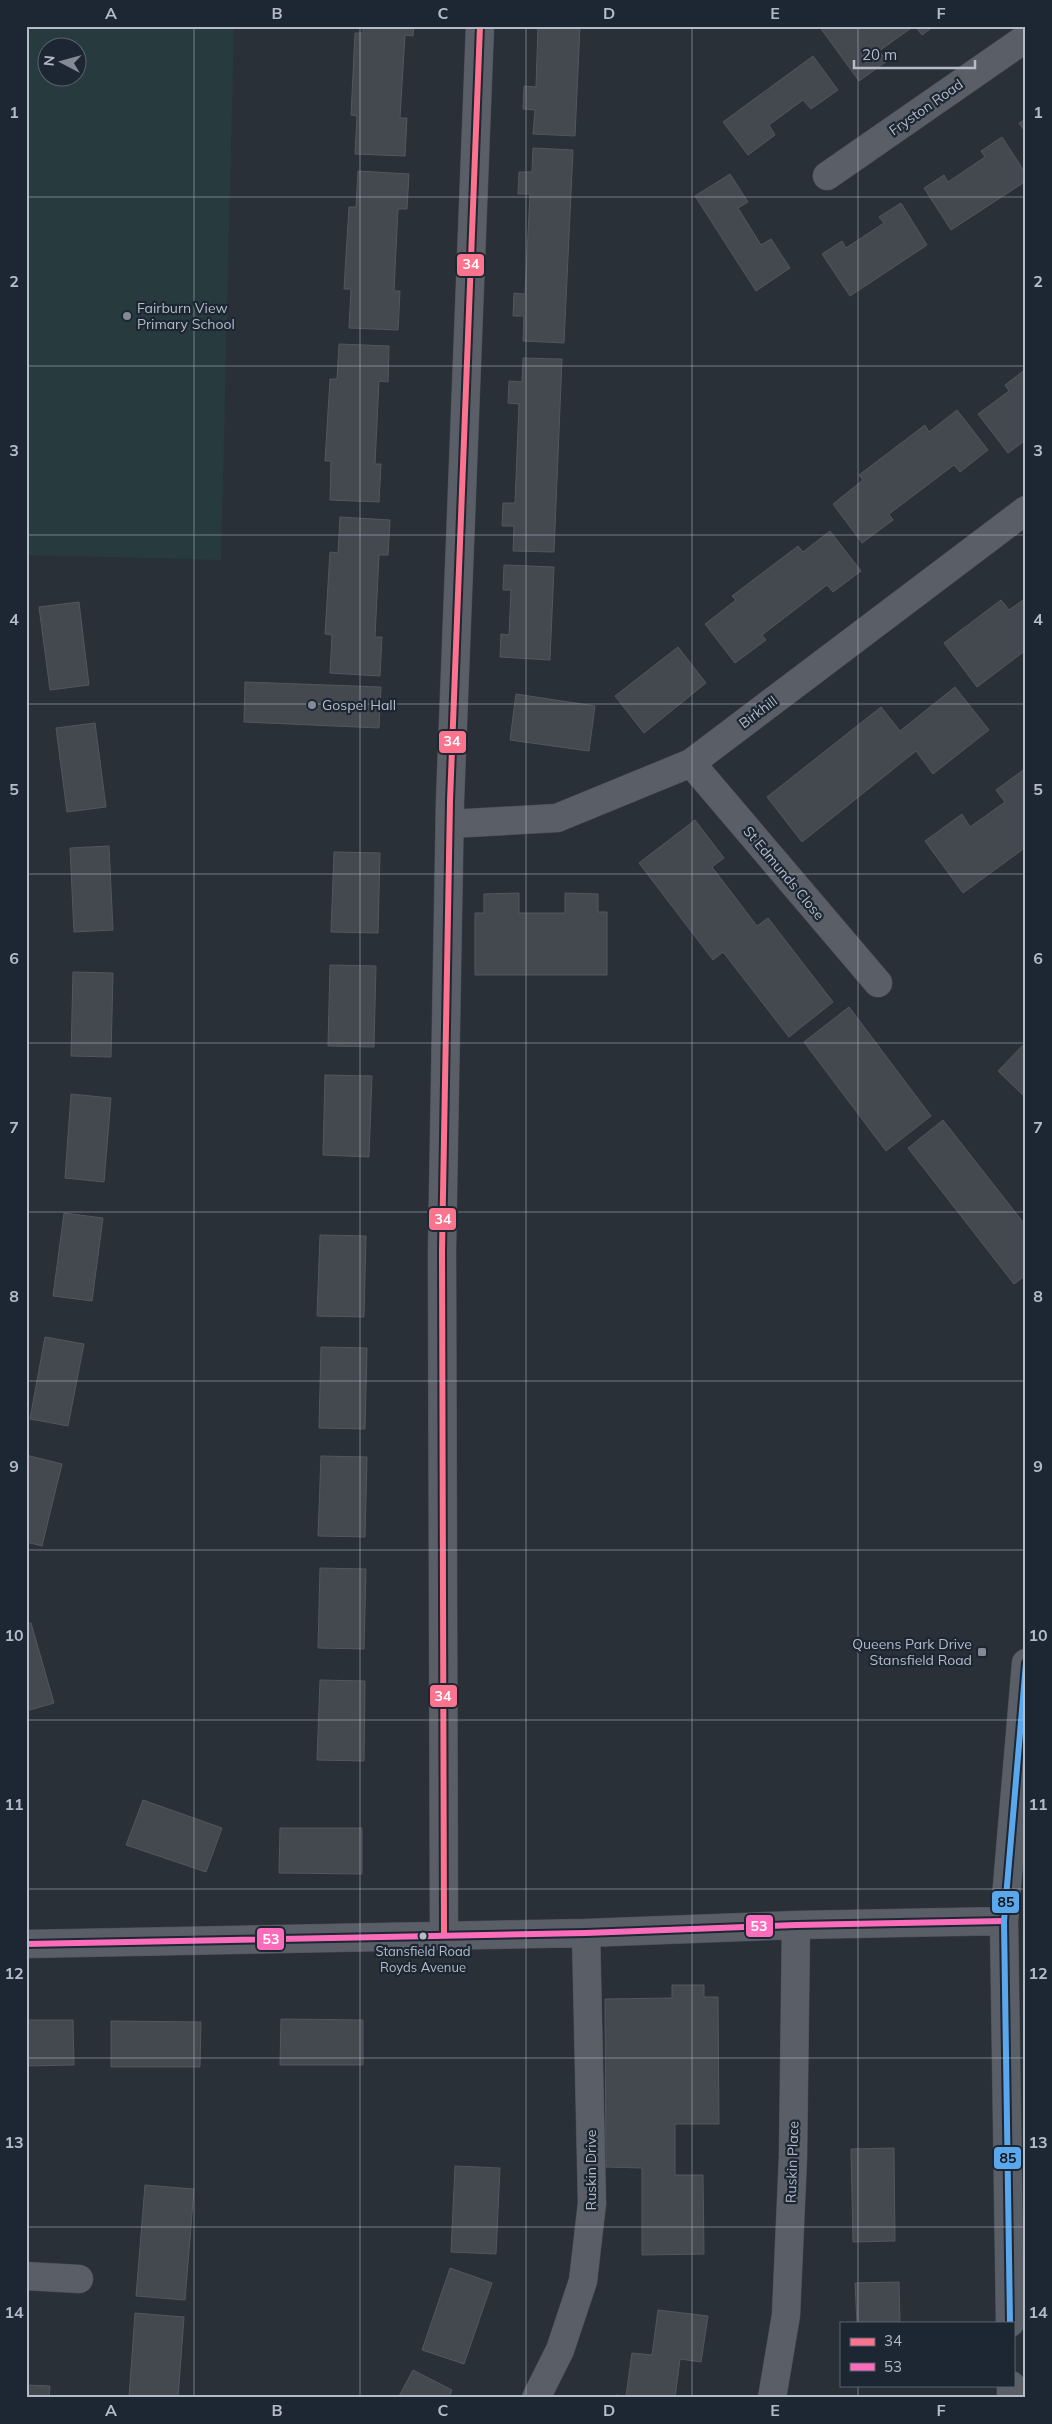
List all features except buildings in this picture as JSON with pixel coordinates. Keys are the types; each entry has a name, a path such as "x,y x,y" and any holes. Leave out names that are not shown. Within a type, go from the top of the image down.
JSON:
{"street":[{"path":"444,1935 442,1251 450,824 480,26"},
{"name":"Fryston Road","path":"827,176 1026,38"},
{"name":"Birkhill","path":"450,824 557,818 691,763 1026,510"},
{"name":"St Edmunds Close","path":"691,763 878,984"},
{"path":"1010,2322 1004,1921 1026,1663"},
{"path":"26,1944 586,1933 796,1925 1004,1921"},
{"name":"Ruskin Place","path":"772,2398 786,2315 794,2157 796,1925"},
{"name":"Ruskin Drive","path":"536,2398 560,2350 583,2281 592,2203 586,1933"},
{"path":"26,2276 79,2279"}],"green space":[{"name":"Fairburn View Primary School","path":"26,26 234,26 221,560 26,555"}],"transit line":[{"name":"34","path":"444,1935 442,1251 450,801 480,26"},
{"name":"85","path":"1010,2322 1004,1921 1026,1663"},
{"name":"53","path":"26,1944 586,1933 796,1925 1004,1921"}],"place":[{"name":"Fairburn View Primary School","path":"127,316"},
{"name":"Gospel Hall","path":"312,705"},
{"name":"Queens Park Drive Stansfield Road","path":"982,1652"},
{"name":"Stansfield Road Royds Avenue","path":"423,1936"}]}
